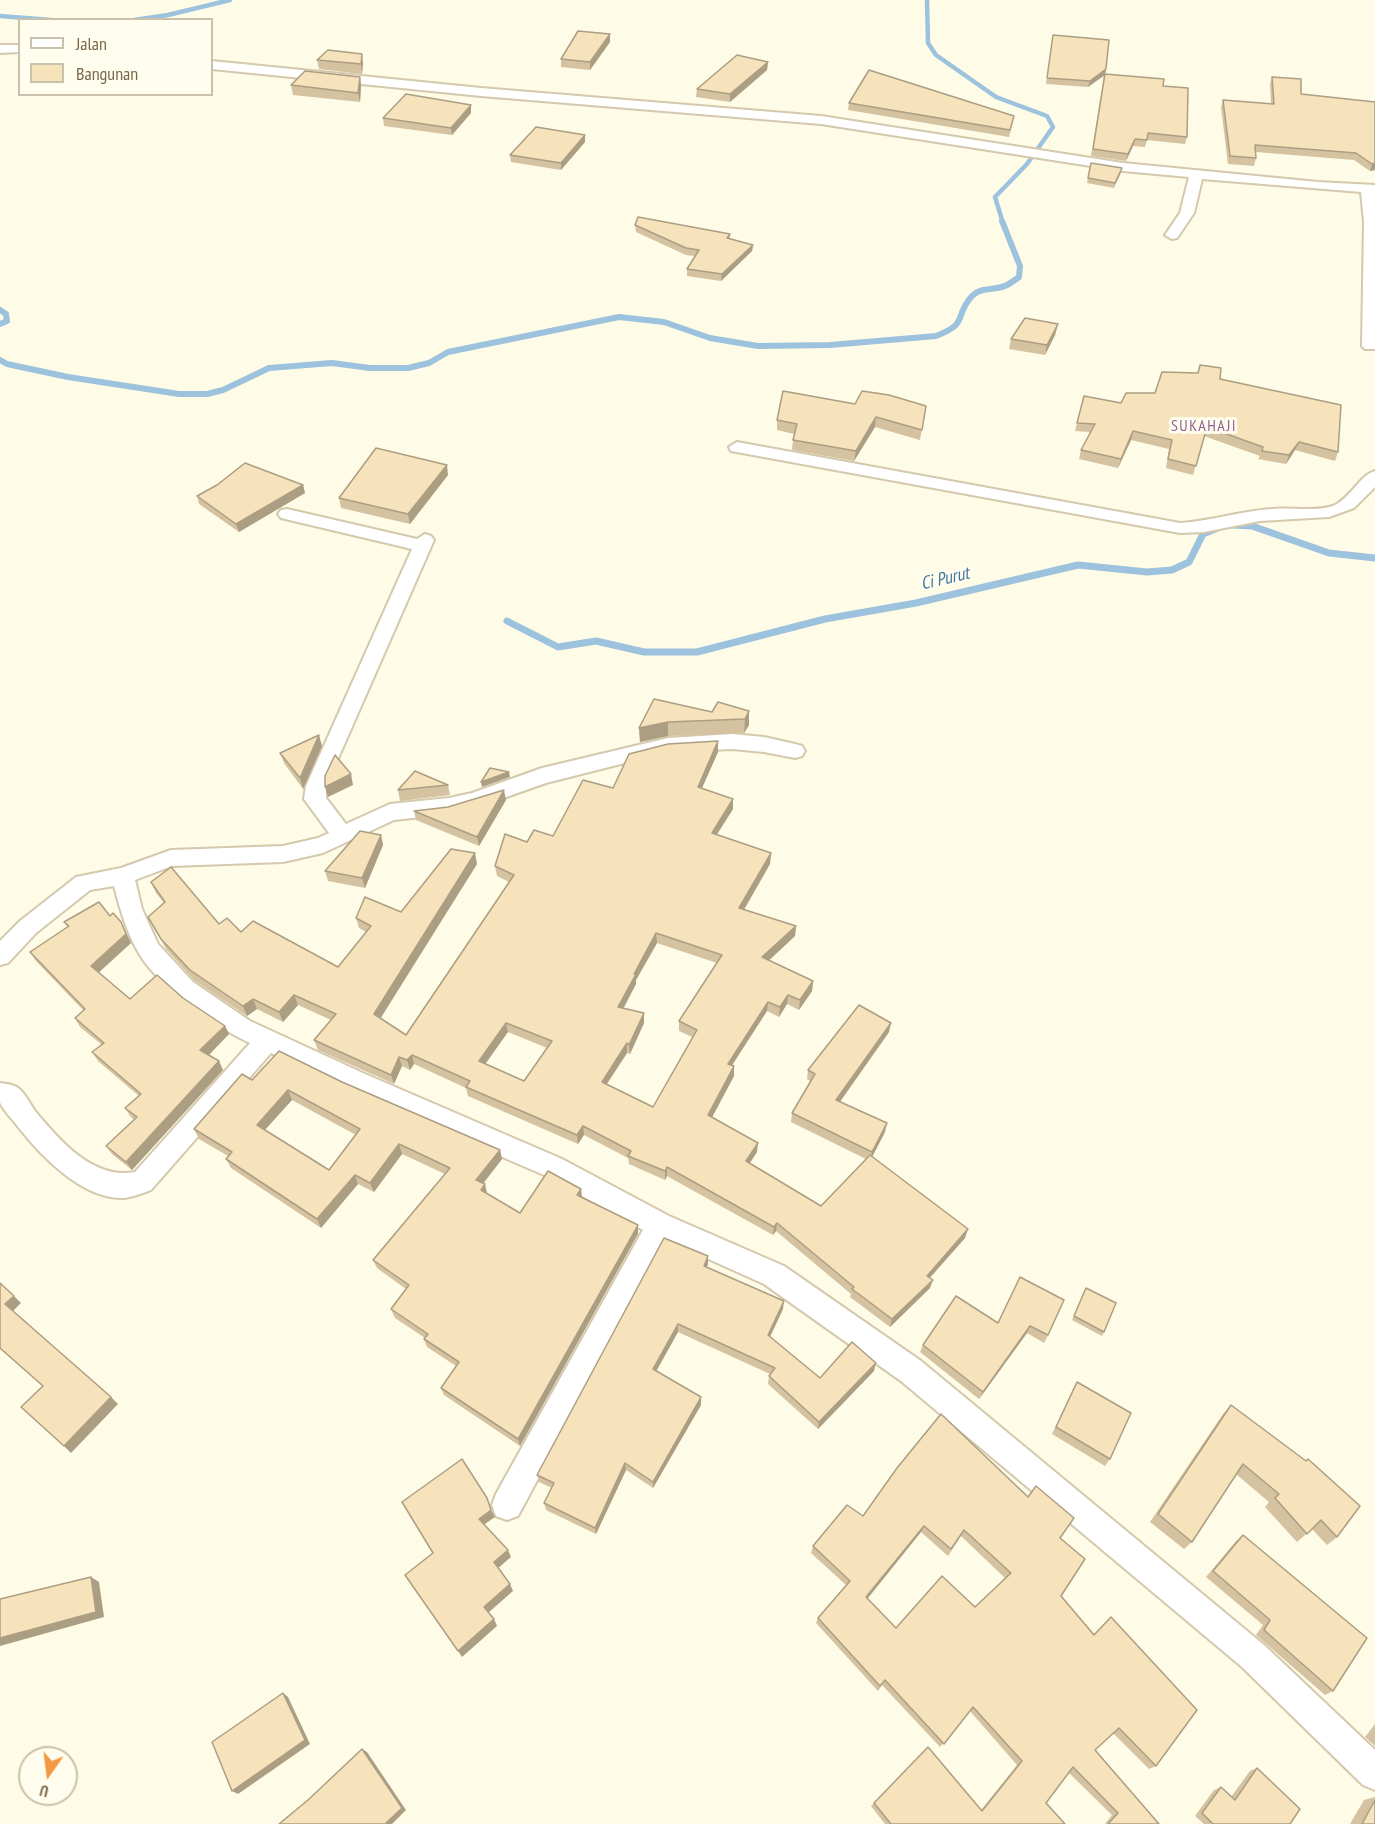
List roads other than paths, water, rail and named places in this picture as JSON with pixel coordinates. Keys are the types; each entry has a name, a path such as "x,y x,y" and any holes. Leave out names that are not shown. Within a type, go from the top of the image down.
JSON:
{"street":[{"path":"0,49 18,48"},
{"path":"213,64 481,92 821,120 1042,156 1197,175 1371,189 1370,346"},
{"path":"1172,235 1185,220 1191,208 1197,175"},
{"path":"737,447 1180,528 1200,528 1243,517 1274,513 1306,515 1339,510 1375,476"},
{"path":"287,514 424,543 316,786 315,799 343,836"},
{"path":"0,956 28,927 75,888 123,876 171,858 284,854 323,844 390,812 423,810 476,800 542,776 668,745 764,743 795,751"},
{"path":"123,876 131,909 149,950 185,989 242,1028 356,1082 553,1167 660,1226 774,1275 911,1371 1253,1656 1375,1773"},
{"path":"0,1094 9,1095 30,1125 49,1145 78,1169 104,1182 133,1186 142,1182 268,1040"},
{"path":"507,1505 660,1226"}],"waterway":[{"path":"148,18 230,0"},
{"path":"927,0 928,43 936,55 996,97 1047,116 1053,127 1027,164 995,197 1003,223"},
{"path":"0,16 26,18"},
{"path":"0,360 7,364 68,377 179,394 207,394 223,390 269,368 332,363 370,368 408,368 429,363 448,352 619,317 664,322 710,338 758,346 830,345 936,336 957,323 966,303 976,293 1003,287 1019,277 1020,266 1002,221"},
{"path":"0,310 6,314 7,321 0,324"},
{"name":"Ci Purut","path":"1233,525 1252,526 1329,553 1375,558"},
{"name":"Ci Purut","path":"507,621 558,647 596,641 644,652 697,652 825,619 916,603 1078,565 1147,572 1172,570 1189,562 1203,534 1220,527"}],"district":[{"name":"SUKAHAJI","path":"1204,426"}]}
